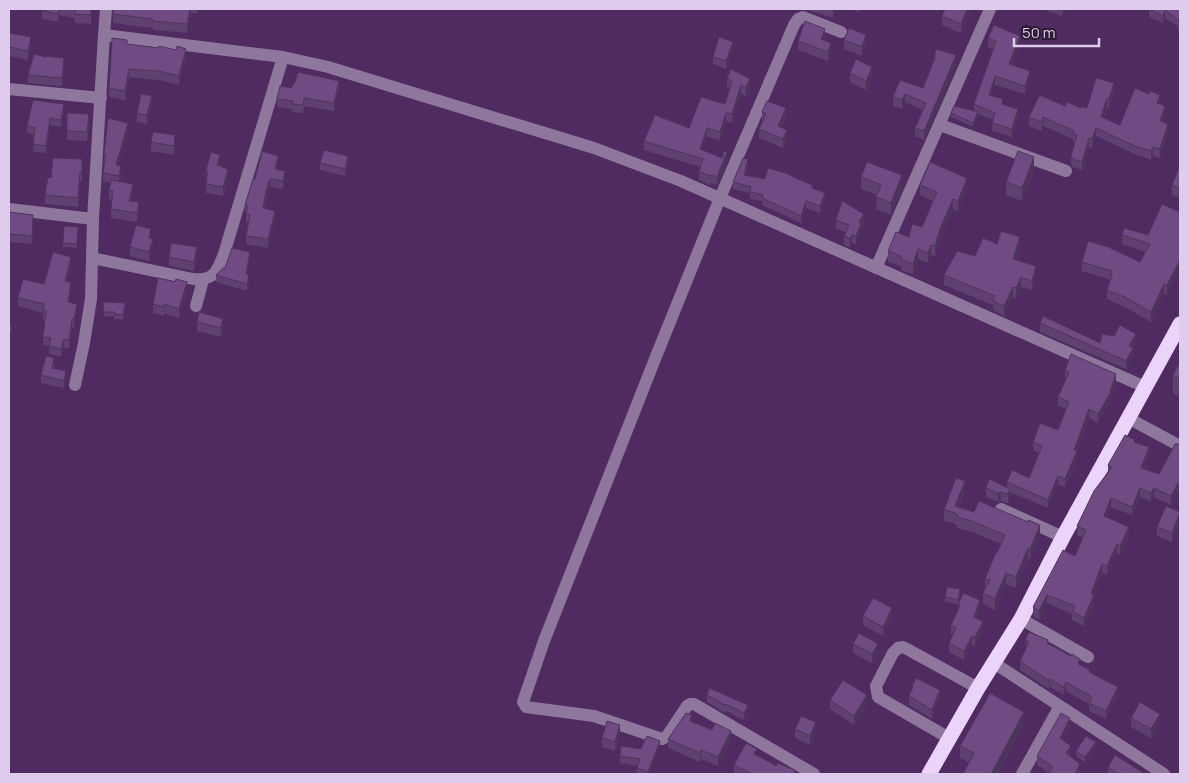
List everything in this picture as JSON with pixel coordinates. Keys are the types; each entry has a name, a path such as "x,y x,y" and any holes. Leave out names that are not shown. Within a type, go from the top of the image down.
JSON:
{"highway":[{"path":"929,774 978,688 1021,619 1063,537 1180,324"}],"street":[{"path":"75,385 91,299 92,219 106,9"},
{"path":"876,268 990,9"},
{"path":"813,774 694,704 687,706 667,736 662,739 594,716 526,707 523,702 544,641 720,198 798,19 803,17 841,32"},
{"path":"104,35 283,57 328,68 594,148 681,181 1145,387"},
{"path":"92,258 193,279 203,280 215,273 224,254 283,57"},
{"path":"9,89 101,98"},
{"path":"940,124 1066,171"},
{"path":"9,209 92,219"},
{"path":"196,306 203,280"},
{"path":"1128,418 1180,446"},
{"path":"1001,509 1063,537"},
{"path":"1021,619 1088,657"},
{"path":"949,738 878,696 876,686 893,653 898,648 907,649 978,688"},
{"path":"994,663 1164,774"},
{"path":"1022,774 1060,706"}],"building":[{"path":"42,9 59,9 58,14"},
{"path":"76,9 91,9 91,15 75,14"},
{"path":"113,9 190,9 187,24 153,21 153,19 113,14"},
{"path":"945,9 967,9 961,24 942,16"},
{"path":"1149,9 1180,9 1180,21 1165,10 1163,16"},
{"path":"805,21 825,29 821,39 831,43 828,52 798,41"},
{"path":"994,25 1020,36 1009,64 1030,71 1025,86 995,76 989,95 1003,99 1002,104 1018,109 1012,129 992,123 995,113 974,104 996,41 988,38"},
{"path":"849,28 866,35 862,47 844,40"},
{"path":"9,33 31,37 28,51 9,47"},
{"path":"719,37 733,42 726,61 713,57"},
{"path":"112,38 127,40 127,44 158,48 159,46 176,50 177,46 186,49 179,76 155,70 129,69 125,91 109,88"},
{"path":"936,49 956,55 924,131 915,128 926,103 905,94 902,100 893,97 900,80 923,88 935,58"},
{"path":"34,54 64,58 62,78 28,75"},
{"path":"856,59 872,67 866,81 850,73"},
{"path":"731,69 750,79 746,87 741,85 732,114 726,113 720,132 707,128 700,149 722,158 724,151 727,152 717,177 699,171 703,159 644,141 655,115 689,128 701,97 725,104 732,81 727,78"},
{"path":"298,72 339,81 334,103 304,98 303,105 292,104 293,101 277,99 280,86 291,88"},
{"path":"1096,78 1114,83 1101,117 1120,125 1135,88 1149,94 1150,91 1160,95 1157,103 1165,106 1160,121 1168,124 1160,149 1153,147 1151,151 1137,147 1096,128 1092,139 1089,138 1082,162 1073,159 1071,156 1077,135 1073,134 1074,131 1043,117 1042,122 1029,117 1039,96 1065,106 1067,102 1081,108 1081,106 1087,108"},
{"path":"141,94 152,96 147,115 137,113"},
{"path":"33,100 64,104 61,120 50,118 46,146 33,144 35,128 27,126"},
{"path":"767,101 786,108 778,126 787,130 783,139 759,129 766,114 762,112"},
{"path":"954,106 978,112 973,123 951,113"},
{"path":"67,113 89,114 87,132 67,131"},
{"path":"108,118 128,123 116,165 121,166 119,176 103,173"},
{"path":"153,132 175,135 174,146 151,142"},
{"path":"324,150 348,156 345,169 320,163"},
{"path":"262,151 278,156 275,169 285,171 283,181 270,179 266,191 263,208 275,211 268,239 246,236 250,215 246,214 248,206 245,205 253,179 255,179"},
{"path":"1018,151 1034,157 1022,188 1006,182"},
{"path":"211,152 220,155 217,165 228,169 223,187 206,184 208,171 206,170"},
{"path":"53,158 82,159 78,198 45,195 48,177 51,178"},
{"path":"743,158 748,159 744,175 765,179 768,168 789,174 812,185 812,188 825,193 820,206 806,201 801,216 762,198 763,195 750,192 751,187 733,182"},
{"path":"867,162 902,175 891,203 876,197 881,185 861,177"},
{"path":"930,162 967,178 958,201 953,199 935,246 931,245 928,253 918,249 913,264 901,259 901,256 888,251 896,232 909,237 912,224 922,227 937,192 920,185"},
{"path":"1180,165 1180,189 1172,185"},
{"path":"111,180 133,184 129,201 139,202 137,213 111,209 113,191 109,190"},
{"path":"842,201 864,214 859,222 861,223 856,236 852,235 850,239 844,236 849,225 836,220"},
{"path":"1162,204 1180,212 1180,260 1167,285 1164,284 1151,312 1127,298 1107,290 1112,271 1082,262 1088,241 1108,247 1140,262 1150,244 1122,235 1124,228 1148,235"},
{"path":"9,212 33,215 32,236 9,234"},
{"path":"136,225 151,229 149,238 153,239 149,252 130,247"},
{"path":"64,226 78,227 77,244 63,243"},
{"path":"1001,231 1020,237 1013,259 1036,266 1032,281 1021,277 1016,288 1013,287 1004,306 993,301 995,296 944,275 957,251 975,256 983,238 997,244"},
{"path":"171,243 197,247 194,262 169,257"},
{"path":"232,248 250,252 246,274 249,275 247,284 216,275 225,268"},
{"path":"53,252 71,257 65,281 71,282 68,302 77,304 74,319 72,319 69,340 64,339 61,349 49,346 51,338 43,337 46,311 43,311 44,304 18,298 23,279 44,284"},
{"path":"158,278 175,282 176,279 187,282 179,309 164,304 164,307 153,304"},
{"path":"103,302 125,303 123,315 114,314 115,312 104,312"},
{"path":"199,312 223,319 221,328 197,322"},
{"path":"1043,316 1100,343 1102,334 1114,336 1120,325 1136,334 1129,346 1133,348 1126,361 1040,323"},
{"path":"9,326 12,326 10,336 9,336"},
{"path":"1071,354 1116,374 1111,392 1098,414 1089,409 1074,450 1077,451 1065,479 1058,476 1048,500 1007,482 1012,470 1029,478 1042,446 1033,442 1040,423 1058,430 1069,402 1058,397 1069,372 1065,370"},
{"path":"46,356 54,358 52,368 66,371 64,381 41,375"},
{"path":"1180,362 1180,379 1173,375"},
{"path":"1125,435 1135,440 1134,442 1149,447 1141,468 1159,474 1175,444 1180,444 1180,484 1178,483 1171,496 1154,488 1151,493 1140,488 1132,507 1111,498 1104,516 1129,527 1120,546 1117,544 1107,566 1102,564 1091,594 1094,595 1084,618 1072,611 1075,606 1047,595 1039,611 1033,607 1063,550 1075,556 1086,530 1077,526 1094,491 1112,467 1108,465"},
{"path":"956,478 965,481 955,506 974,512 979,501 1028,522 1028,520 1040,525 1016,577 1006,573 995,599 983,593 990,580 985,579 1005,535 967,519 957,517 958,515 953,512 944,510"},
{"path":"989,479 1010,489 1008,494 998,493 986,488"},
{"path":"1166,506 1180,512 1172,533 1157,527"},
{"path":"947,587 960,589 958,600 945,597"},
{"path":"963,593 980,600 974,617 983,622 975,637 972,636 964,651 949,643 956,628 951,625 960,606 958,605"},
{"path":"873,598 892,608 883,627 863,616"},
{"path":"1029,632 1048,640 1047,643 1071,656 1072,654 1080,659 1078,664 1090,670 1089,672 1118,687 1106,711 1089,703 1092,697 1066,682 1064,687 1050,679 1049,681 1020,661 1029,642 1025,640"},
{"path":"859,633 878,644 872,654 853,644"},
{"path":"916,678 940,690 932,710 909,696"},
{"path":"843,680 867,695 854,716 830,700"},
{"path":"709,688 748,705 744,713 707,695"},
{"path":"990,693 1024,712 991,774 963,774 974,753 960,746"},
{"path":"1140,702 1160,714 1151,729 1131,718"},
{"path":"686,713 692,715 690,721 712,730 715,723 731,731 718,757 701,750 700,753 668,739"},
{"path":"1061,713 1070,718 1060,738 1071,746 1066,753 1080,764 1075,774 1051,774 1049,773 1053,767 1037,756"},
{"path":"801,716 816,722 810,736 795,729"},
{"path":"607,721 620,725 615,742 602,738"},
{"path":"647,736 660,741 648,772 637,768 640,759 620,756 621,746 641,749"},
{"path":"1086,736 1096,742 1085,757 1076,751"},
{"path":"746,743 757,749 754,754 777,766 777,763 795,770 794,774 752,774 734,765"},
{"path":"1115,755 1145,774 1118,774 1108,767"}]}
